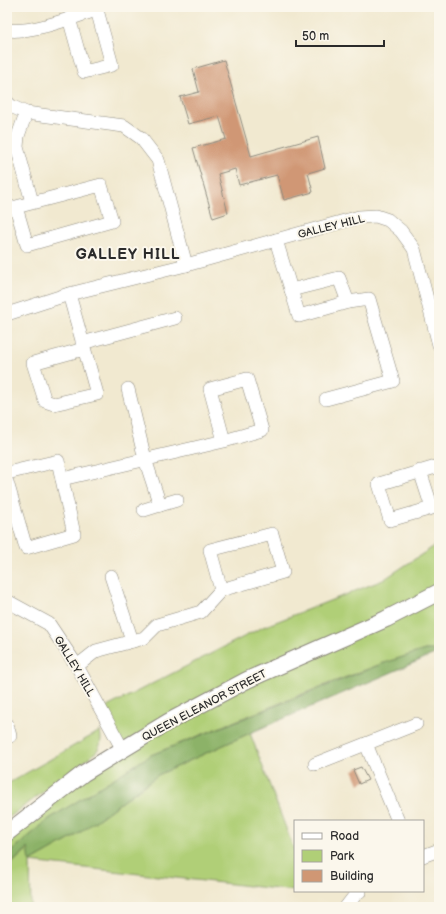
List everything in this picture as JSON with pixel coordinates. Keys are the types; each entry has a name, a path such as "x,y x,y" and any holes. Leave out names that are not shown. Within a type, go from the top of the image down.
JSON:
{"street":[{"path":"7,30 32,30 69,18 97,10 112,65 84,72 69,18"},
{"path":"7,102 11,106 26,113 124,126 142,138 158,160 186,265"},
{"path":"26,113 18,136 17,147 32,202"},
{"path":"101,185 112,221 27,245 16,207 32,202 101,185"},
{"name":"GALLEY HILL","path":"7,314 69,294 186,265 359,217 376,216 388,220 401,231 414,249 435,310 439,345"},
{"path":"276,240 299,316 348,302 369,299 392,381 326,399"},
{"path":"291,290 339,278 348,302"},
{"path":"69,294 83,346 97,394 54,404 45,401 33,363 83,346 175,318"},
{"path":"62,479 224,441 262,430 248,379 210,389 224,441"},
{"path":"128,389 145,459 160,505"},
{"path":"7,473 58,461 74,534 26,548 7,482"},
{"path":"420,471 439,466"},
{"path":"144,510 177,500"},
{"path":"77,666 96,651 144,638 157,625 201,612 221,590 283,572 272,534 210,550 221,590"},
{"path":"112,576 132,641"},
{"name":"QUEEN ELEANOR STREET","path":"7,834 84,773 168,722 247,680 386,619 439,592"},
{"name":"GALLEY HILL","path":"7,601 49,624 77,666 123,750"},
{"path":"7,724 10,736 7,737"},
{"path":"315,764 416,724"},
{"path":"366,744 398,820"},
{"path":"424,856 439,850"},
{"path":"346,907 359,892"}],"green space":[{"path":"439,543 439,651 425,650 384,663 325,685 151,755 49,819 7,855 7,833 122,750 101,710 263,627 383,580"},
{"path":"425,650 437,650 439,652 250,733 158,775 74,837 30,862 28,848 7,868 7,855 49,819 151,755 384,663"},
{"path":"100,731 100,744 94,754 7,819 7,784"},
{"path":"250,733 294,849 294,891 30,862 74,837 158,775"},
{"path":"29,848 31,907 7,907 7,868"}],"building":[{"path":"224,60 251,156 318,137 325,168 308,173 313,192 284,200 277,175 239,185 235,169 218,174 228,213 213,218 193,148 226,139 219,116 188,124 180,97 199,92 193,69"},
{"path":"361,767 368,780 359,784 353,770"}],"district":[{"name":"GALLEY HILL","path":"128,254"}]}
